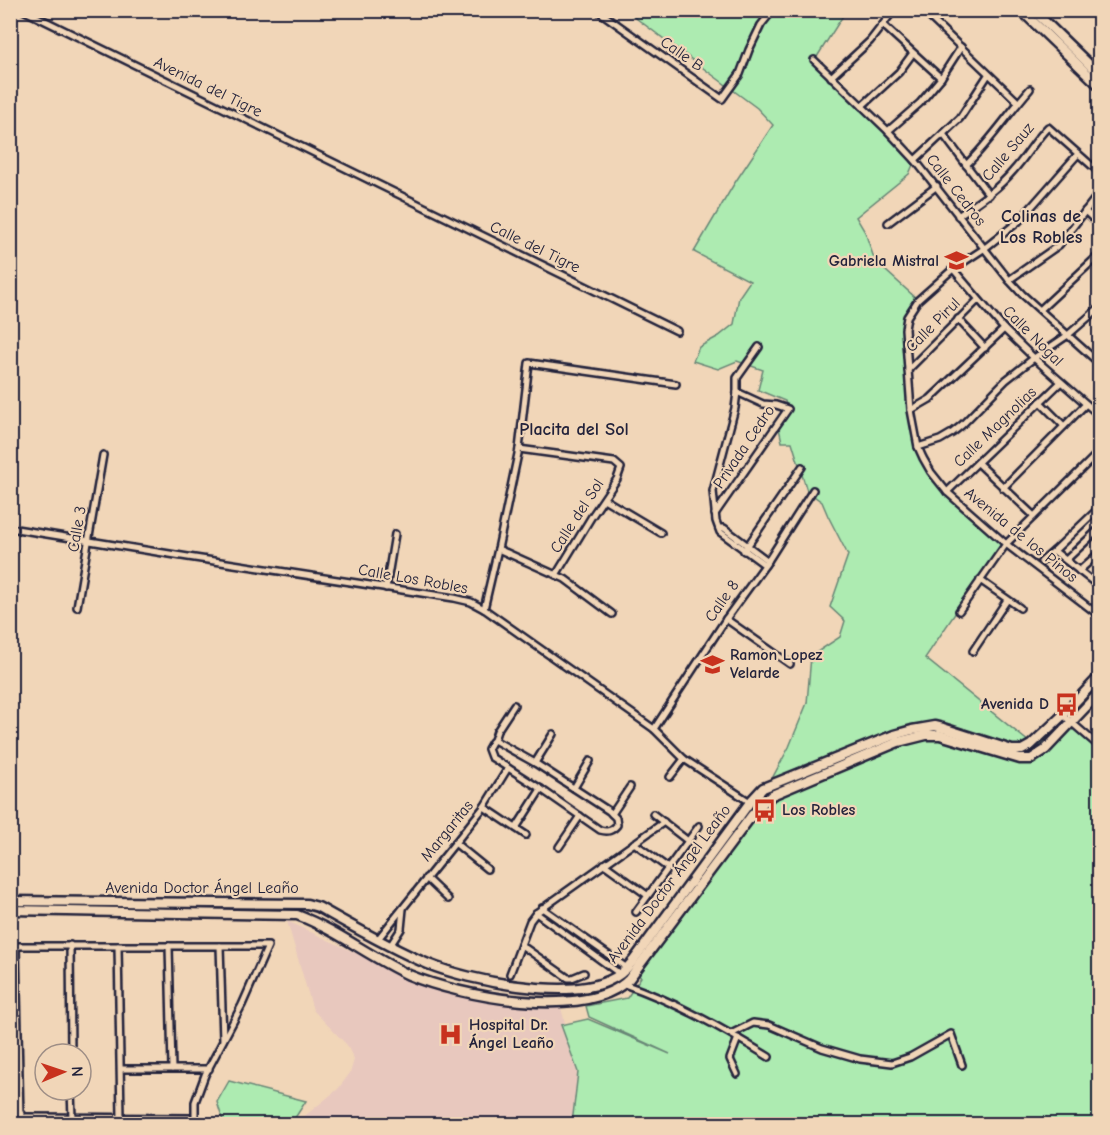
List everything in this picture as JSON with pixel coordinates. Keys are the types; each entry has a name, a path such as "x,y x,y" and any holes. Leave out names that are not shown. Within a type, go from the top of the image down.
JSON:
{"street":[{"name":"Avenida del Tigre","path":"23,10 381,187"},
{"name":"Calle B","path":"597,10 722,99 740,74 761,25 773,10"},
{"path":"831,77 863,48 894,10"},
{"path":"922,10 1018,102"},
{"path":"1030,12 1100,86"},
{"path":"883,25 941,78"},
{"path":"888,131 920,103 941,78 961,47"},
{"path":"1069,51 1100,75"},
{"path":"862,106 899,72 913,52"},
{"name":"Calle Cedros","path":"814,60 915,160 1022,294 1100,364"},
{"path":"915,160 960,118 988,75"},
{"path":"966,165 978,154 1030,89"},
{"name":"Calle Sauz","path":"958,216 989,195 1014,171 1048,127 1078,154"},
{"path":"943,134 989,195"},
{"path":"1078,154 1100,173"},
{"name":"Avenida de los Pinos","path":"1078,154 1023,217 926,292 909,312 905,329 911,410 918,447 927,466 947,492 1006,544 1100,616"},
{"path":"888,224 937,186"},
{"name":"Calle del Tigre","path":"381,187 677,331"},
{"path":"1010,280 1059,245 1100,192"},
{"path":"1085,211 1100,225"},
{"path":"1041,309 1100,254"},
{"name":"Calle Nogal","path":"953,269 1005,329 1034,358 1100,416"},
{"name":"Calle Pirul","path":"908,370 978,300"},
{"path":"918,447 940,440 952,433 1006,380 1068,335 1100,307"},
{"path":"1093,314 1100,319"},
{"path":"958,319 985,348"},
{"path":"911,410 930,399 1005,329"},
{"path":"759,347 737,378 735,408 713,491 715,514 720,532 767,563"},
{"path":"484,609 519,449 529,363 676,384"},
{"name":"Calle Magnolias","path":"947,492 1061,382"},
{"name":"Privada Cedro","path":"715,514 788,409 763,404 737,392"},
{"path":"1040,402 1064,426"},
{"path":"1003,488 1086,404"},
{"name":"Calle del Sol","path":"519,449 614,462 621,468 617,479 556,575"},
{"path":"959,611 1006,544 1100,451"},
{"name":"Calle 3","path":"77,607 103,455"},
{"path":"978,463 1034,516"},
{"path":"746,548 802,467"},
{"name":"Calle 8","path":"654,729 726,619 767,563 813,490"},
{"path":"604,499 661,533"},
{"path":"1041,562 1100,507"},
{"name":"Calle Los Robles","path":"10,528 471,602 654,729 684,759 750,802"},
{"path":"1066,560 1100,528"},
{"path":"386,588 395,534"},
{"name":"Calle del Sol","path":"498,549 565,579 612,614"},
{"path":"1054,551 1100,587"},
{"path":"1079,571 1100,552"},
{"path":"980,580 1020,608"},
{"path":"973,651 1007,600"},
{"path":"726,619 790,664"},
{"name":"Avenida Doctor Ángel Leaño","path":"10,901 307,904 318,907 390,946 430,964 464,975 493,982 551,989 580,988 600,984 623,971 660,925 750,802 766,786 912,730 928,727 943,728 1018,751 1029,747 1100,676"},
{"name":"Avenida Doctor Ángel Leaño","path":"10,910 297,915 315,922 406,973 452,990 489,997 550,1002 594,997 624,984 634,974 752,815 772,795 898,742 933,734 1020,759 1031,759 1038,755 1100,692"},
{"path":"494,740 535,763 612,814 616,818 617,825 606,832 600,830 491,757 488,749 514,705"},
{"path":"1063,715 1100,747"},
{"path":"535,763 554,734"},
{"path":"1039,737 1046,736 1048,745"},
{"path":"670,777 684,759"},
{"path":"573,788 590,761"},
{"name":"Margaritas","path":"378,939 484,807 508,768"},
{"path":"612,814 630,787"},
{"path":"516,828 542,789"},
{"path":"484,807 526,835"},
{"path":"653,814 688,841"},
{"path":"559,847 580,816"},
{"path":"510,974 530,921 536,913 664,822"},
{"path":"636,912 699,826"},
{"path":"455,843 487,868"},
{"path":"634,843 668,868"},
{"path":"604,864 647,895"},
{"path":"426,878 448,899"},
{"name":"Margaritas","path":"390,946 401,929 403,907"},
{"path":"542,908 605,953 623,971"},
{"path":"536,913 600,960 623,971"},
{"path":"69,945 71,1042"},
{"path":"521,945 568,978 584,973"},
{"path":"10,1118 22,1116 195,1121 195,1102 268,946 13,946 22,1116"},
{"path":"118,946 121,1118"},
{"path":"169,946 172,1069"},
{"path":"220,946 223,1041"},
{"path":"600,960 605,953"},
{"path":"624,984 672,1003 731,1034 768,1057"},
{"path":"731,1034 753,1023 759,1023 769,1025 822,1048 860,1059 892,1063 910,1057 951,1034 962,1065"},
{"path":"737,1074 730,1059 738,1038"},
{"path":"121,1069 209,1069"},
{"path":"71,1102 72,1118"},
{"path":"10,1112 22,1116"}],"shaded area":[{"name":"Hospital Dr. Ángel Leaño","path":"287,921 427,986 560,1004 578,1072 572,1124 295,1124 338,1089 350,1073 354,1060 347,1045 313,1010"}],"green space":[{"path":"625,10 846,11 815,60 915,160 909,174 856,217 865,232 875,261 918,300 906,320 911,410 923,458 947,492 1006,544 975,584 925,658 1029,742 1061,715 1099,748 1099,1124 572,1124 578,1072 561,1025 588,1019 670,1054 589,1017 586,1006 627,998 641,977 638,975 694,900 755,810 789,747 807,703 811,656 840,637 845,621 830,607 848,555 822,502 807,491 792,442 782,442 779,428 788,412 785,401 758,390 763,370 737,361 718,369 693,361 699,347 734,324 739,297 750,281 694,252 734,184 773,125 757,108"},
{"path":"229,1081 306,1101 291,1124 224,1124 217,1102"}],"place":[{"name":"Gabriela Mistral","path":"957,261"},
{"name":"Ramon Lopez Velarde","path":"712,664"},
{"name":"Avenida D","path":"1067,704"},
{"name":"Los Robles","path":"764,810"},
{"name":"Hospital Dr. Ángel Leaño","path":"451,1034"}],"district":[{"name":"Colinas de Los Robles","path":"1041,226"},
{"name":"Placita del Sol","path":"574,429"}]}
